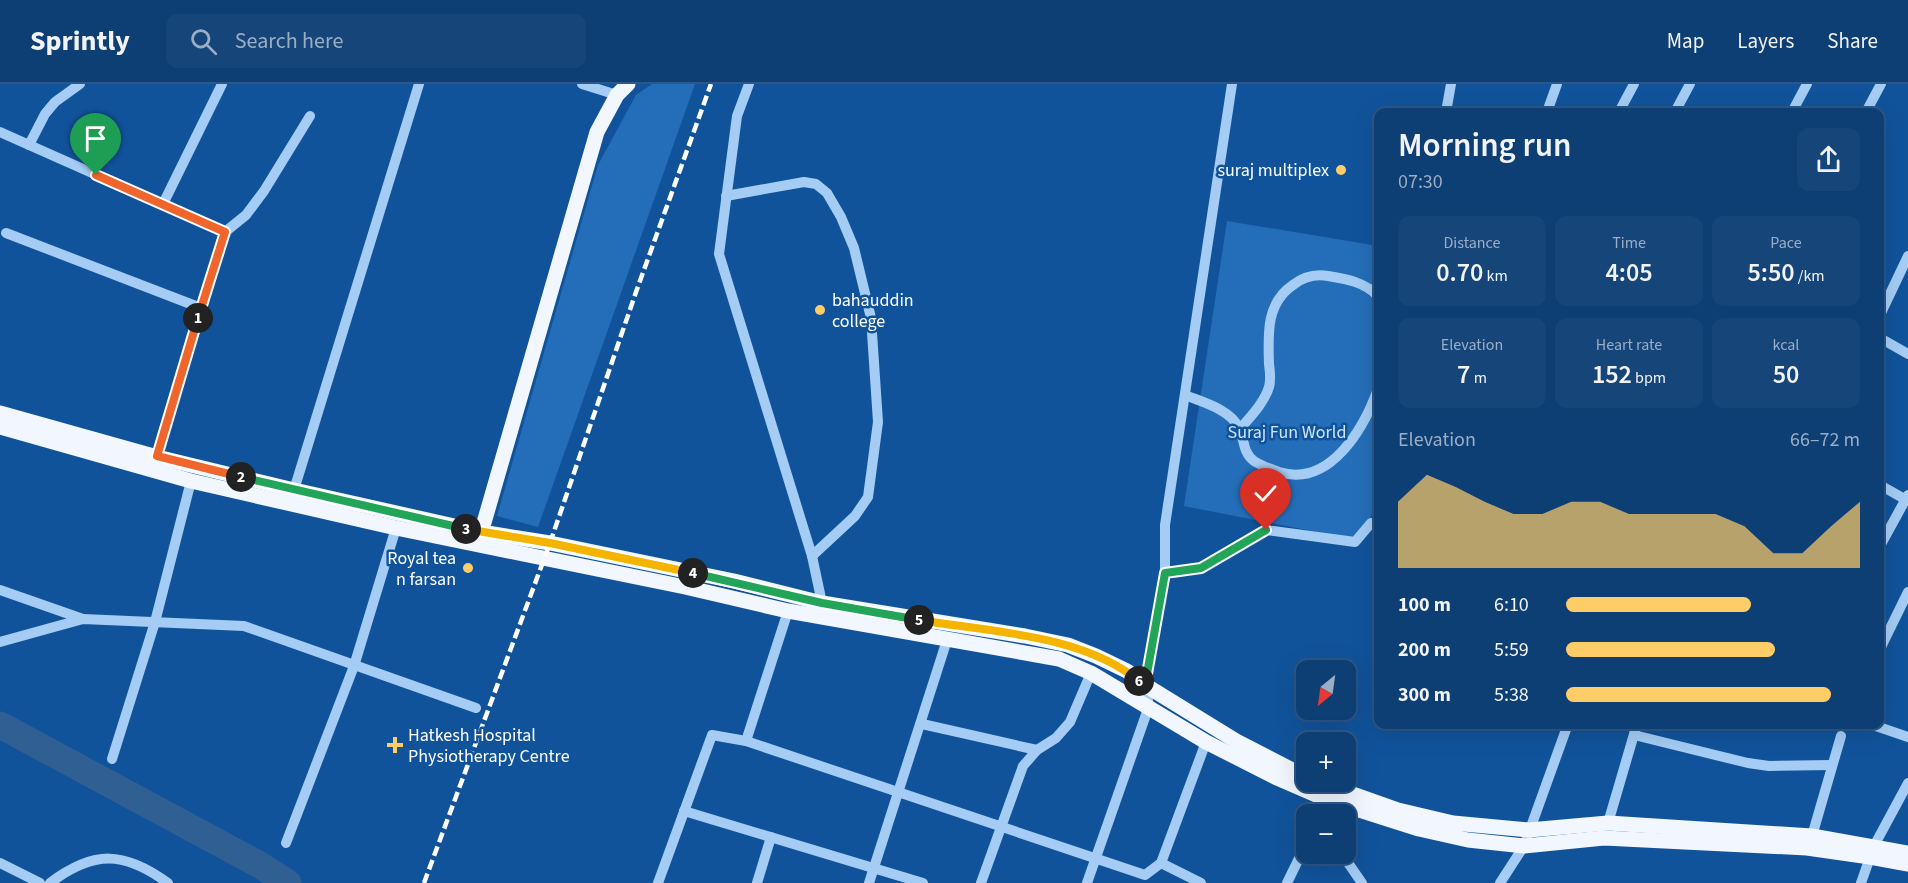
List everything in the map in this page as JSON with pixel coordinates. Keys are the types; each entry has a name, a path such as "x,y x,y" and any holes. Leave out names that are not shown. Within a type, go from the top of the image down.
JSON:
{"main road":[{"path":"480,539 597,132 618,90 628,84"},
{"path":"0,413 155,463 191,481 396,528 480,539 550,543 734,581 822,603 1068,645 1127,671 1145,685 1236,741 1296,772"},
{"path":"0,428 155,463 294,490 591,567 788,611 1059,659 1091,673 1206,742 1275,777 1328,800 1419,829 1468,840 1524,846 1604,838 1908,853"},
{"path":"1347,792 1398,810 1453,823 1528,830 1608,823 1812,836 1872,851 1908,864"}],"street":[{"path":"28,145 45,114 55,102 80,84"},
{"path":"163,204 222,84"},
{"path":"294,490 419,84"},
{"path":"582,84 618,90"},
{"path":"749,84 737,116 719,254 812,556 822,603"},
{"path":"1087,883 1149,706 1145,685 1165,573 1165,525 1232,84"},
{"path":"1447,108 1451,84"},
{"path":"1548,108 1557,84"},
{"path":"1621,108 1634,84"},
{"path":"1677,108 1690,84"},
{"path":"1794,108 1807,84"},
{"path":"1868,108 1881,84"},
{"path":"155,463 225,232 246,215 310,116"},
{"path":"0,132 225,232"},
{"path":"726,196 793,183 816,184 822,188 841,217 854,248 871,318 878,422 868,497 855,516 812,556"},
{"path":"6,233 201,308"},
{"path":"1884,307 1908,256"},
{"path":"1240,429 1263,401 1270,385 1269,316 1283,291 1299,280 1319,274 1349,280 1370,287 1374,292"},
{"path":"1884,340 1908,354"},
{"path":"1185,395 1223,411 1235,421 1240,429 1245,450 1253,460 1288,475 1322,468 1349,445 1374,397"},
{"path":"112,759 155,622 191,481"},
{"path":"1884,487 1907,498 1884,539"},
{"path":"1165,573 1201,568 1266,530 1355,542 1371,523 1374,524"},
{"path":"286,843 354,666 396,528"},
{"path":"0,590 83,619 244,626 476,708"},
{"path":"1884,641 1908,592"},
{"path":"746,741 788,611"},
{"path":"0,642 83,619"},
{"path":"869,883 922,724 947,640"},
{"path":"981,883 1023,766 1037,750 1056,738 1070,722 1091,673"},
{"path":"922,724 1037,750"},
{"path":"1500,883 1524,846 1566,729"},
{"path":"1884,729 1908,737"},
{"path":"1608,823 1636,730 1748,764 1832,765"},
{"path":"658,883 712,735 746,741 1145,875 1161,863 1206,742"},
{"path":"1812,836 1841,736"},
{"path":"1862,883 1872,851 1908,783"},
{"path":"1326,804 1328,800"},
{"path":"684,810 923,883"},
{"path":"757,883 771,837"},
{"path":"50,883 76,866 115,858 139,865 168,883"},
{"path":"0,863 40,883"},
{"path":"1161,863 1202,883"},
{"path":"1287,883 1296,864"},
{"path":"1349,864 1362,883"}],"green space":[{"path":"652,84 695,84 538,527 497,516 598,165 636,95"},
{"name":"Suraj Fun World","path":"1227,221 1374,245 1374,507 1363,541 1184,506"}],"waterway":[{"path":"0,725 260,865 288,883"}],"railway":[{"path":"424,883 550,543 636,292 711,84"}],"place":[{"name":"suraj multiplex","path":"1341,170"},
{"name":"bahauddin college","path":"820,310"},
{"name":"Royal tea n farsan","path":"468,568"},
{"name":"Hatkesh Hospital Physiotherapy Centre","path":"395,745"}],"route":[{"path":"96,175 225,232 157,456 294,490 481,532 550,543 734,581 822,603 1068,645 1127,671 1145,685 1165,573 1201,568 1266,530"}]}
